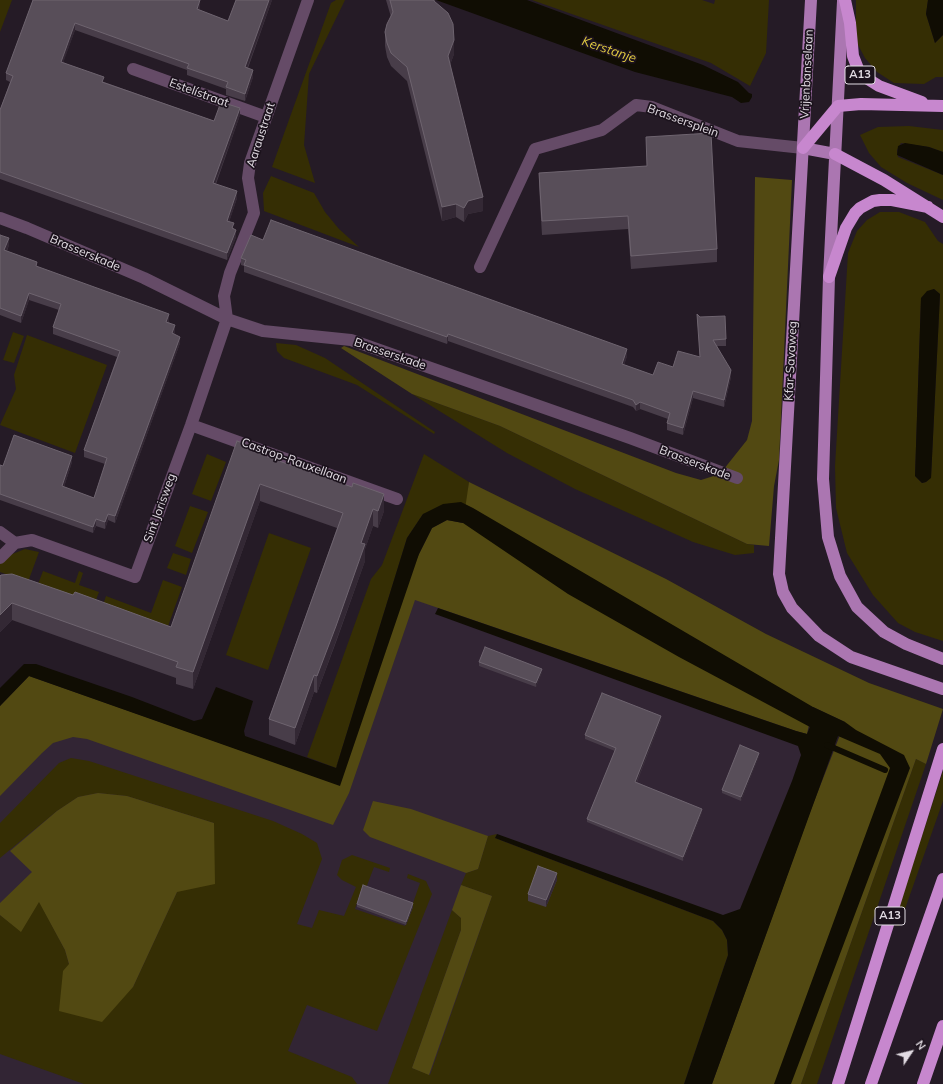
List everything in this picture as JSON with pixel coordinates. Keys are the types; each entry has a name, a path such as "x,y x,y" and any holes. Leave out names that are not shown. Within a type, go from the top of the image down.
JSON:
{"highway":[{"name":"A13","path":"844,0 850,23 853,56 860,74 879,86 930,105"},
{"name":"A13","path":"838,106 861,104 943,106"},
{"path":"804,148 838,106"},
{"path":"835,154 884,180 943,216"},
{"path":"829,277 846,228 855,213 860,208 873,201 880,200 892,200 928,207"},
{"name":"A13","path":"838,1084 943,749"},
{"path":"872,1084 943,879"},
{"path":"923,1084 943,1026"}],"main road":[{"name":"Vrijenbanselaan","path":"804,148 811,0"},
{"path":"844,0 829,277 823,480 828,537 840,576 857,606 884,632 906,644 938,658"},
{"path":"804,148 835,154"},
{"name":"Kfar-Savaweg","path":"804,148 779,574 783,592 792,608 819,636 851,657 943,689"}],"street":[{"name":"Aaraustraat","path":"226,319 224,296 230,273 254,213 248,178 250,163 308,0"},
{"name":"Estelístraat","path":"133,69 266,117"},
{"name":"Brassersplein","path":"480,267 535,149 602,130 636,105 652,107 738,141 804,148"},
{"name":"Brasserskade","path":"0,218 144,278 226,319 263,331 351,340 630,438 737,478"},
{"name":"Sint Jorisweg","path":"15,543 32,540 135,577 190,425 226,319"},
{"name":"Castrop-Rauxellaan","path":"190,425 398,499"},
{"path":"0,532 15,543 0,558"}],"shaded area":[{"path":"0,0 12,0 0,32"},
{"path":"336,0 345,0 309,74 304,145 315,183 272,167 331,3"},
{"path":"532,0 702,0 714,4 715,0 769,0 766,53 750,86 711,63"},
{"path":"856,0 928,0 926,14 935,43 943,35 943,77 936,77 924,84 894,83 877,72 865,58 856,41"},
{"path":"909,126 943,130 943,152 929,147 901,143 897,150 898,157 943,175 943,200 907,183 881,167 869,153 860,135 878,127"},
{"path":"271,176 314,193 325,212 339,229 359,247 264,211 263,193"},
{"path":"755,177 792,180 779,460 774,486 769,546 747,544 500,426 412,394 341,348 344,346 676,473 701,480 720,474 747,440 752,421"},
{"path":"880,212 899,212 925,222 938,241 943,244 943,641 915,632 898,623 873,595 847,553 836,508 835,466 848,253 857,231 867,220","holes":["934,289 940,294 931,477 926,482 922,483 915,476 921,298"]},
{"path":"13,332 24,336 14,363 3,360"},
{"path":"27,335 107,365 75,453 0,425 16,389 14,375"},
{"path":"276,343 296,345 325,358 435,432 434,434 357,385 284,358 277,351"},
{"path":"412,394 500,426 747,544 754,545 754,553 735,555 693,542 575,489 507,453"},
{"path":"207,454 226,462 211,501 192,494"},
{"path":"424,454 469,482 467,505 423,514 407,538 336,768 307,757 371,579 382,565"},
{"path":"469,482 666,579 766,634 869,683 943,709 926,764 916,759 801,1084 712,1084 810,812 845,722 813,707 807,734 415,600 349,793 333,825 87,739 73,737 53,743 0,796 0,706 29,676 331,782 399,594 432,528 447,520 463,523"},
{"path":"190,506 208,512 192,553 175,546"},
{"path":"439,530 828,752 710,1084 0,1084 0,708 343,798"},
{"path":"269,533 311,548 268,670 226,655"},
{"path":"25,549 39,552 28,582 0,572 0,564 10,555"},
{"path":"173,553 191,559 186,575 167,568"},
{"path":"43,571 75,583 79,571 83,573 79,585 99,592 94,605 38,584"},
{"path":"163,580 182,587 166,632 102,608 106,596 151,613"},
{"path":"71,758 89,761 273,821 302,834 317,843 322,859 297,924 312,928 319,910 344,916 356,887 342,880 337,875 342,860 352,855 390,868 389,872 374,867 366,888 362,887 355,909 405,926 420,883 407,878 408,874 426,881 432,894 377,1031 307,1005 288,1051 352,1077 357,1084 84,1084 0,1054 0,915 21,931 39,901 65,950 69,964 133,987 177,892 214,823 127,796 98,793 78,797 57,811 0,858 0,823 59,763"},
{"path":"916,759 926,764 817,1084 801,1084"},
{"path":"943,771 943,801 899,926 893,925"},
{"path":"98,793 127,796 214,823 215,884 177,892 133,987 102,1022 59,1011 63,971 69,964 65,950 39,902 21,932 0,915 0,903 32,872 10,851 57,811 78,797"},
{"path":"373,801 411,809 488,836 478,869 466,873 370,837 363,830"},
{"path":"497,834 495,838 713,921 722,930 727,940 728,955 684,1084 388,1084 452,910 461,918 461,930 412,1068 430,1075 492,896 461,885 466,873 478,869 488,836"},
{"path":"461,885 492,896 429,1075 412,1068 461,930 461,918 452,910"}],"water":[{"name":"Kerstanje","path":"436,0 527,0 703,65 738,82 752,94 752,97 749,102 741,103 732,97 635,72"},
{"path":"928,0 943,0 943,35 935,43 926,14"},
{"path":"905,143 929,147 943,152 943,175 897,155 898,146"},
{"path":"934,289 940,294 931,478 922,483 915,476 921,298 927,291"},
{"path":"461,502 813,707 845,722 856,730 904,755 910,768 791,1084 774,1084 890,768 880,754 838,736 712,1084 684,1084 728,955 727,940 722,930 713,921 495,838 497,834 723,915 740,909 792,781 801,755 798,746 435,614 438,608 796,731 807,734 810,727 679,657 568,594 463,523 447,520 432,528 419,554 340,786 29,676 0,706 0,688 24,664 36,664 132,697 194,721 202,719 216,687 253,701 244,731 245,736 336,768 407,538 423,514 443,504"}],"building":[{"path":"33,0 200,0 197,9 228,21 236,0 269,0 245,67 253,70 245,94 226,87 228,82 187,68 189,64 75,23 61,62 104,77 102,82 214,121 221,102 240,108 213,183 237,191 227,221 234,223 232,228 236,230 227,253 0,172 0,110 13,76 6,73"},
{"path":"390,0 434,0 448,13 453,24 454,40 448,56 483,197 468,201 464,208 456,204 442,207 407,67 391,53 387,43 385,32 393,12"},
{"path":"711,133 717,249 631,256 628,216 542,221 539,173 647,166 646,137"},
{"path":"271,220 627,349 622,364 653,375 658,362 673,367 678,351 700,357 697,314 700,317 725,316 726,339 713,340 731,370 724,400 693,391 683,428 667,423 670,413 640,402 636,405 633,400 448,334 447,337 244,265 246,260 241,258 251,235 263,240"},
{"path":"0,235 9,238 4,250 37,262 36,266 169,314 166,322 175,325 172,333 180,337 115,516 108,514 105,522 96,519 93,527 0,494 0,465 3,466 14,435 72,456 62,486 94,498 107,458 84,450 120,351 53,327 61,304 29,293 21,316 0,308"},
{"path":"237,441 267,452 265,456 352,487 353,483 384,494 378,511 373,509 361,543 365,544 336,626 317,676 314,675 295,728 269,719 343,513 260,484 193,672 176,667 178,662 12,603 0,615 0,576 12,574 73,595 75,592 171,627"},
{"path":"485,647 542,669 536,683 479,662"},
{"path":"602,693 661,716 635,782 702,809 683,857 587,819 616,748 585,735"},
{"path":"740,745 759,753 741,797 722,790"},
{"path":"538,866 557,873 546,900 528,894"},
{"path":"363,885 413,903 406,922 357,904"}],"waterway":[{"path":"827,745 885,770"}]}
